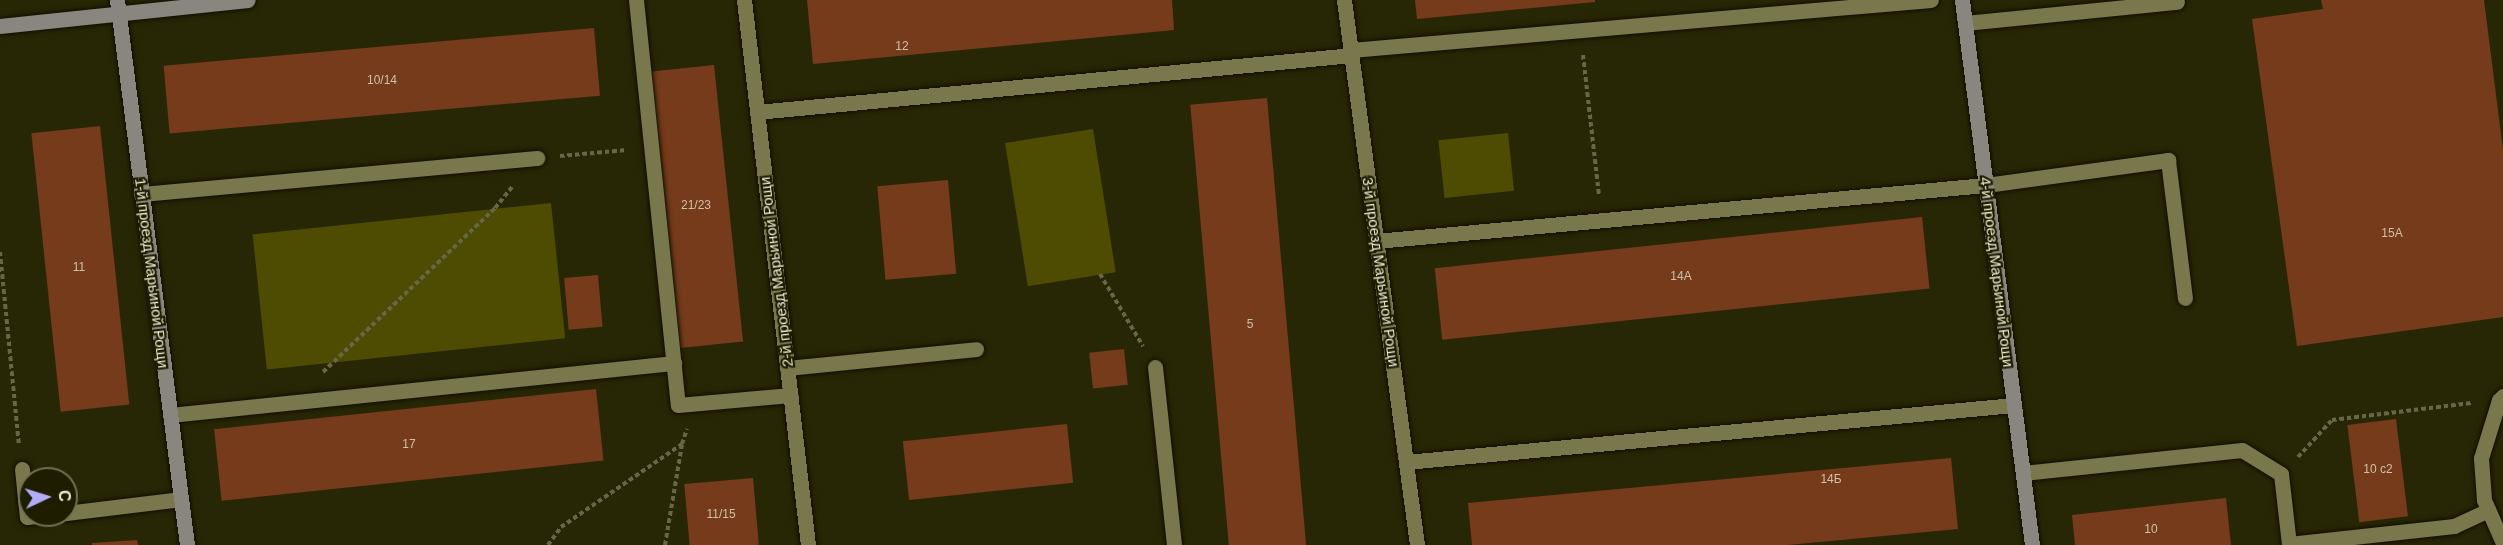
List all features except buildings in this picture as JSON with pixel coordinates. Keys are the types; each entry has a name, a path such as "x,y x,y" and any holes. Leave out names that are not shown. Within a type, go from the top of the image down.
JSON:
{"street":[{"path":"0,26 118,7 248,0"},
{"path":"636,0 678,405 791,395"},
{"name":"2-й проезд Марьиной Рощи","path":"744,0 808,545"},
{"name":"3-й проезд Марьиной Рощи","path":"1344,0 1417,545"},
{"path":"758,112 1580,30 1931,0"},
{"name":"4-й проезд Марьиной Рощи","path":"1962,0 2032,545"},
{"path":"1965,24 2177,2"},
{"name":"1-й проезд Марьиной Рощи","path":"118,7 187,545"},
{"path":"141,194 537,158"},
{"path":"1376,241 1986,185 2168,160 2185,298"},
{"path":"787,368 976,349"},
{"path":"170,415 674,363"},
{"path":"1155,367 1174,545"},
{"path":"2501,398 2481,458 2484,500 2503,543"},
{"path":"1406,462 2014,405"},
{"path":"2023,473 2242,450 2281,474 2289,544 2454,526 2489,510"},
{"path":"78,512 181,499"}],"path":[{"path":"1580,30 1602,220"},
{"path":"320,375 495,208 537,158 651,148"},
{"path":"0,252 22,467"},
{"path":"1100,274 1155,367"},
{"path":"2281,474 2332,420 2501,398"},
{"path":"665,545 682,444 697,403"},
{"path":"548,545 561,527 682,444"}],"shaded area":[{"path":"1093,129 1116,272 1028,286 1005,143"},
{"path":"1508,133 1514,191 1444,198 1438,140"},
{"path":"551,203 565,338 267,370 253,234"}]}
